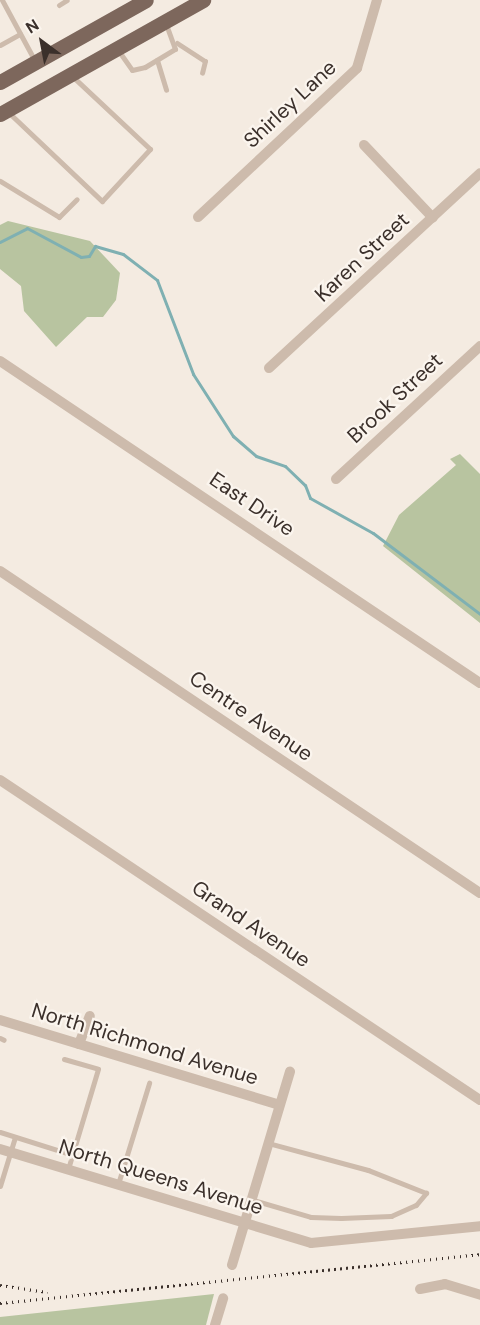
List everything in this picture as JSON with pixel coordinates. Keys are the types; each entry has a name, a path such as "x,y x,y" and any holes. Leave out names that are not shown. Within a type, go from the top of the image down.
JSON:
{"main road":[{"path":"0,82 146,0"},
{"path":"3,112 202,0"}],"street":[{"name":"Shirley Lane","path":"198,217 357,68 377,0"},
{"path":"364,145 433,218"},
{"name":"Karen Street","path":"269,368 480,173"},
{"name":"Brook Street","path":"336,479 480,346"},
{"name":"East Drive","path":"0,361 480,683"},
{"name":"Centre Avenue","path":"0,572 480,893"},
{"name":"Grand Avenue","path":"0,780 480,1100"},
{"path":"79,1044 90,1016"},
{"name":"North Richmond Avenue","path":"0,1020 279,1105"},
{"path":"232,1265 290,1072"},
{"name":"North Queens Avenue","path":"5,1150 311,1243 480,1226"},
{"path":"420,1289 445,1284 480,1295"},
{"path":"215,1325 223,1298"}],"lane":[{"path":"2,0 36,62"},
{"path":"59,5 67,0"},
{"path":"165,21 177,43 205,61 202,73"},
{"path":"0,45 20,34"},
{"path":"117,48 132,70 157,60 177,43"},
{"path":"157,60 166,90"},
{"path":"3,112 102,201 150,149 70,74"},
{"path":"0,181 59,217 77,199"},
{"path":"64,1059 98,1069 68,1169"},
{"path":"118,1184 149,1083"},
{"path":"0,1132 73,1155"},
{"path":"0,1186 5,1150 15,1137"},
{"path":"251,1199 311,1217 341,1218 391,1216 416,1205 426,1193 368,1170 268,1143"}],"green space":[{"path":"8,221 90,241 120,273 116,300 103,317 87,317 56,347 24,311 21,286 0,269 0,225"},
{"path":"460,454 480,474 480,623 383,546 399,515 456,465 450,459"},
{"path":"214,1294 206,1325 0,1325 0,1317"}],"waterway":[{"path":"0,242 27,228 81,257 89,256 95,246 123,254 157,280 193,374 233,436 256,456 285,466 305,485 310,498 373,533 480,614"}],"railway":[{"path":"0,1303 480,1254"},
{"path":"0,1285 47,1292"}]}
